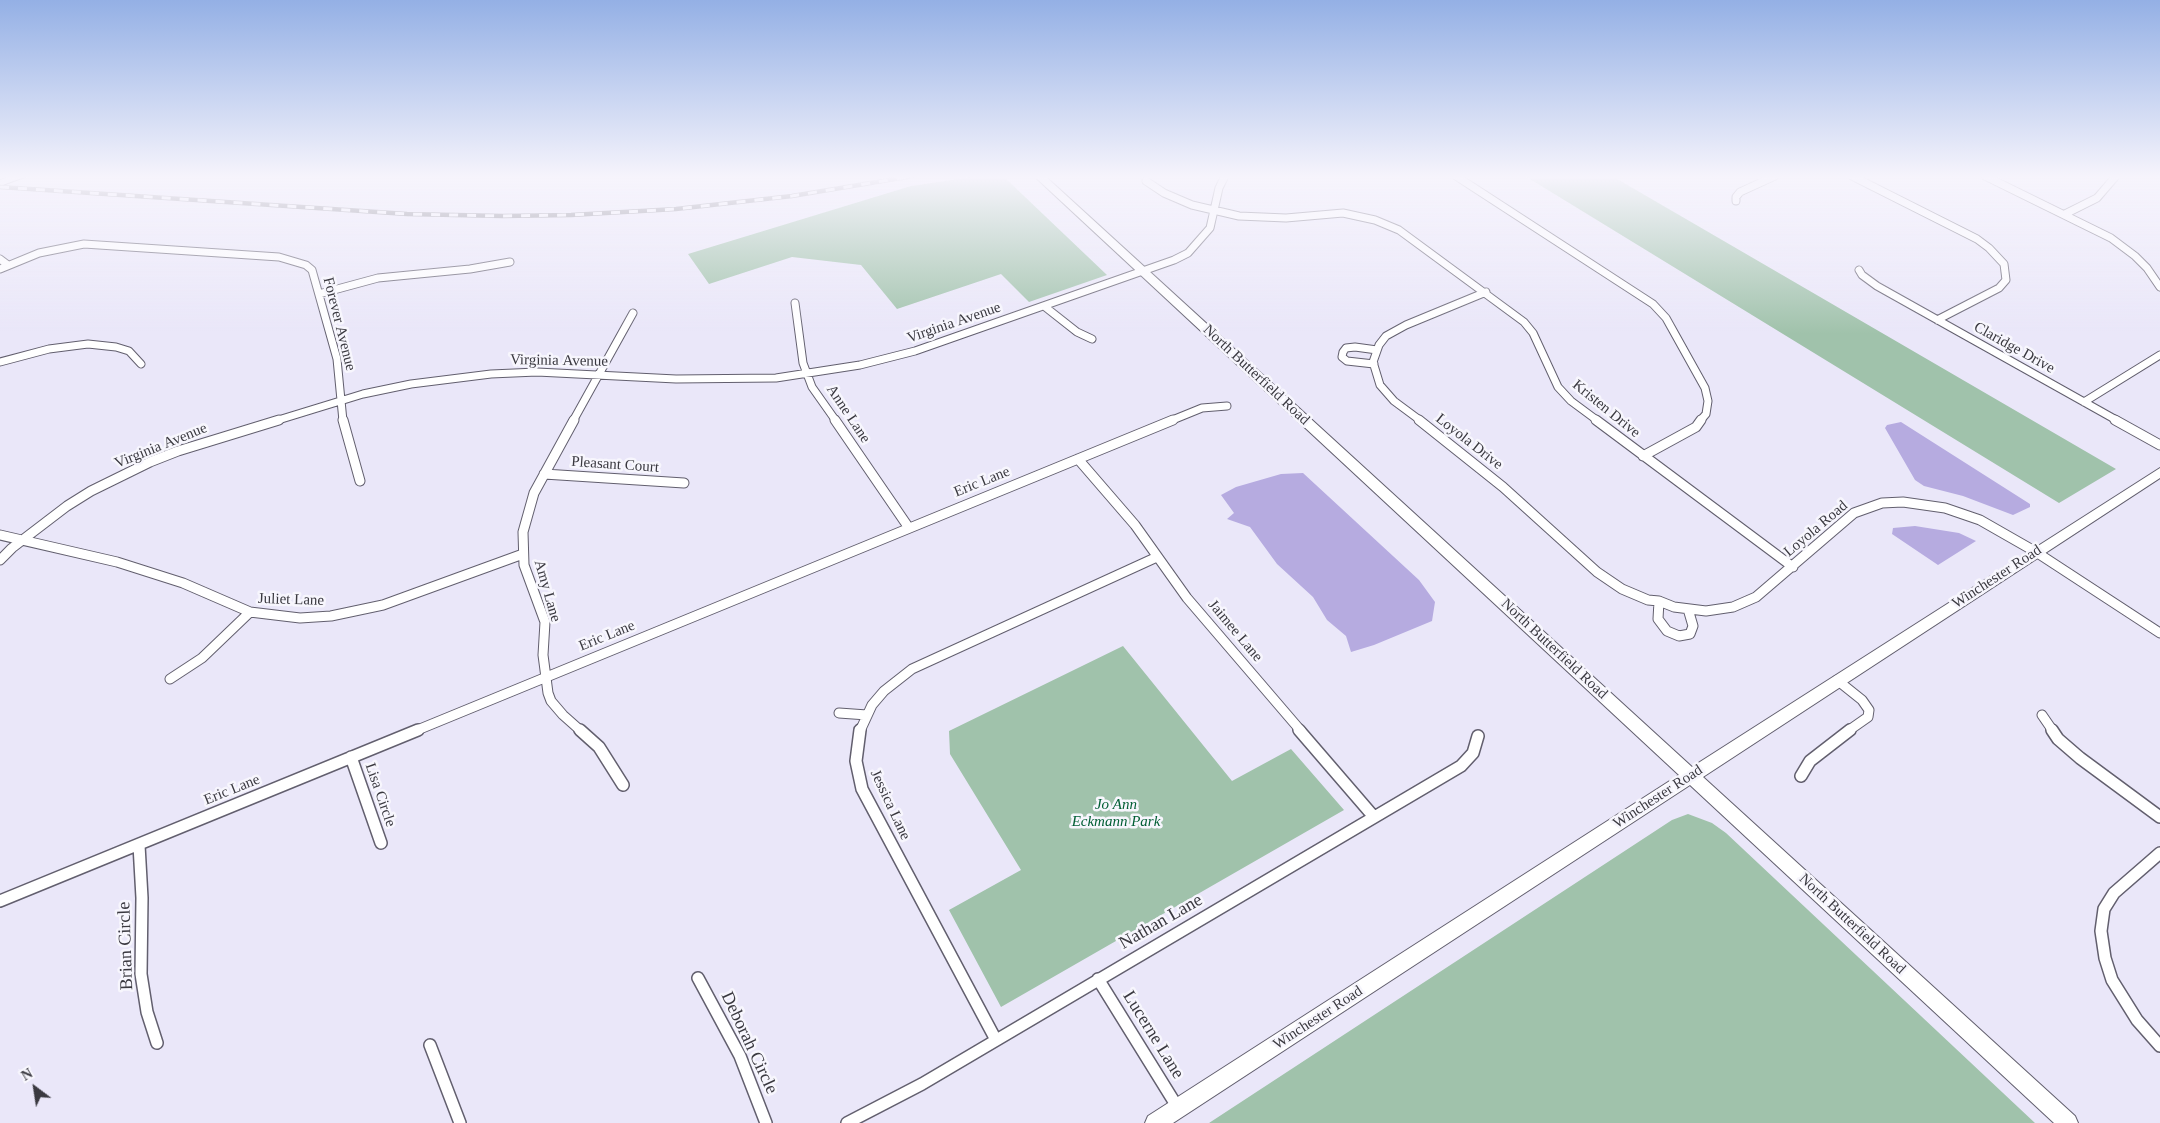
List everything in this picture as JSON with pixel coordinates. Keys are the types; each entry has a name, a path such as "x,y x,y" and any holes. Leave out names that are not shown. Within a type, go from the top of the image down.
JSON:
{"main road":[{"name":"North Butterfield Road","path":"1097,228 2068,1123"},
{"name":"Winchester Road","path":"1155,1123 2160,472"}],"street":[{"name":"Virginia Avenue","path":"0,560 22,540 75,501 150,462 178,451 341,400 411,384 472,375 537,372 676,379 746,380 806,374 860,365 908,353 1174,260 1188,253 1210,228"},
{"name":"Kristen Drive","path":"1395,228 1518,316 1533,333 1550,373 1561,392 1571,401 1793,566"},
{"path":"1537,228 1652,304 1666,318 1705,388 1708,401 1706,414 1696,427 1643,456"},
{"path":"1937,320 2000,288 2006,280 2004,264 1989,248 1977,239 1956,228"},
{"path":"2096,228 2130,252 2147,268 2160,287"},
{"name":"Forever Avenue","path":"8,265 40,253 84,244 279,257 296,260 312,270 319,294 337,359 342,416 360,482"},
{"path":"0,259 8,265 0,269"},
{"path":"319,294 378,278 470,269 510,262"},
{"name":"Claridge Drive","path":"1859,270 1862,275 1876,286 2160,445"},
{"path":"1374,364 1347,361 1342,357 1342,352 1346,348 1355,347 1376,350 1386,336 1406,325 1486,292"},
{"name":"Anne Lane","path":"795,303 803,363 812,387 909,528"},
{"path":"1044,306 1077,332 1092,339"},
{"name":"Amy Lane","path":"623,785 599,747 563,715 551,700 545,678 543,655 545,622 524,565 523,532 534,493 634,313"},
{"path":"0,362 49,349 88,344 116,347 130,351 141,364"},
{"name":"Loyola Drive","path":"1376,350 1374,364 1380,385 1394,401 1464,454 1597,572 1635,596 1674,607"},
{"path":"2084,402 2160,355"},
{"name":"Eric Lane","path":"0,901 1202,408 1227,406"},
{"name":"Jaimee Lane","path":"1078,459 1134,525 1187,598 1374,817"},
{"name":"Pleasant Court","path":"544,474 684,483"},
{"name":"Loyola Road","path":"1674,607 1718,610 1746,602 1776,582 1854,513 1882,503 1903,502 1938,507 1968,515 2007,534 2160,634"},
{"name":"Juliet Lane","path":"0,535 117,562 183,583 250,612 300,618 359,611 383,605 523,554"},
{"name":"Jessica Lane","path":"996,1040 862,789 856,761 860,728 872,705 884,691 912,668 1157,557"},
{"path":"1659,602 1658,619 1667,631 1679,636 1690,634 1693,626 1688,609"},
{"path":"170,679 202,658 250,612"},
{"path":"1801,776 1810,761 1868,717 1869,710 1862,700 1837,680"},
{"path":"839,713 867,715"},
{"path":"2042,716 2058,739 2080,758 2160,817"},
{"name":"Nathan Lane","path":"847,1123 922,1084 1461,766 1473,753 1478,736"},
{"name":"Lisa Circle","path":"351,757 381,843"},
{"name":"Brian Circle","path":"139,845 142,898 141,974 147,1012 157,1043"},
{"path":"2160,853 2114,893 2104,910 2100,931 2105,958 2112,980 2137,1020 2160,1046"},
{"name":"Deborah Circle","path":"698,978 740,1056 766,1123"},
{"name":"Lucerne Lane","path":"1098,980 1178,1108"},
{"path":"430,1045 460,1123"}],"green space":[{"path":"772,228 1058,228 1107,275 1029,302 1001,274 897,309 861,265 792,257 709,284 688,254"},
{"path":"1611,228 1702,228 2116,469 2059,503"},
{"name":"Jo Ann Eckmann Park","path":"1123,646 1232,781 1291,749 1344,810 1001,1007 949,910 1021,870 950,754 949,731"},
{"path":"1688,814 1712,823 1726,833 2035,1123 1209,1123 1672,820"}],"shaded area":[{"path":"1901,422 2030,504 2030,507 2013,515 1963,496 1924,486 1915,480 1885,428 1887,425"},
{"path":"1303,473 1419,580 1435,602 1432,621 1374,645 1351,652 1346,636 1327,620 1313,597 1277,564 1250,527 1227,519 1234,513 1221,495 1236,487 1281,474"},
{"path":"1915,526 1959,533 1976,541 1938,565 1892,534 1893,528"}]}
